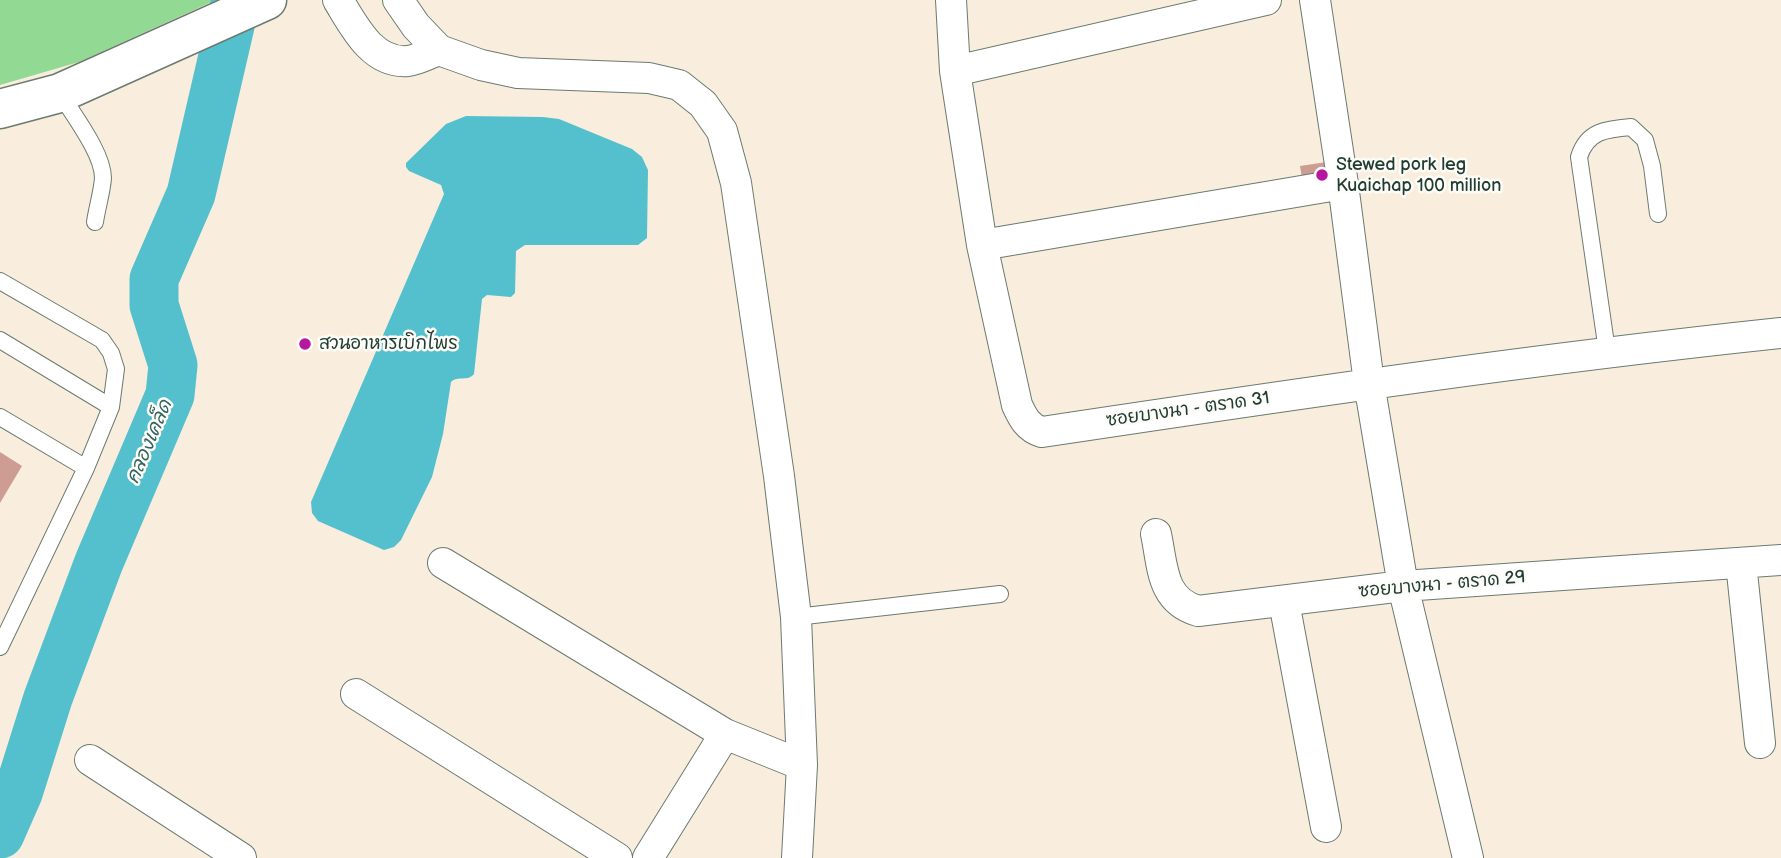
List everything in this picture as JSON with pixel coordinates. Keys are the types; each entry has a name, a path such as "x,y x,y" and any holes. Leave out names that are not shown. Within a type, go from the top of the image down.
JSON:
{"main road":[{"path":"0,109 60,93 265,1"}],"street":[{"path":"338,0 357,31 373,50 391,60 410,61 439,50"},
{"path":"398,0 416,26 439,50 481,65 518,73 649,78 679,85 703,104 722,131 738,196 779,476 796,617 802,765 797,858"},
{"name":"ซอยบางนา - ตราด 31","path":"951,0 955,71 982,245 1017,405 1032,429 1042,432 1369,383 1607,351 1781,332"},
{"path":"955,71 1266,0"},
{"path":"1315,0 1369,383 1403,586 1468,858"},
{"path":"982,245 1343,184"},
{"name":"ซอยบางนา - ตราด 29","path":"1156,534 1166,582 1172,597 1183,607 1198,611 1403,586 1781,560"},
{"path":"443,563 725,734 802,765"},
{"path":"1741,563 1760,743"},
{"path":"1284,602 1326,827"},
{"path":"356,694 617,858"},
{"path":"648,858 725,734"},
{"path":"90,760 240,858"}],"lane":[{"path":"60,93 93,147 101,166 103,177 95,222"},
{"path":"1607,351 1579,157 1583,144 1592,136 1610,128 1631,127 1645,140 1652,166 1658,214"},
{"path":"0,281 102,340 111,353 116,369 111,407 86,468 0,647"},
{"path":"0,340 111,407"},
{"path":"0,417 86,468"},
{"path":"796,617 1000,594"}],"green space":[{"path":"0,0 216,0 79,62 0,85"}],"water":[{"path":"466,116 559,119 632,149 642,157 648,170 647,238 638,245 525,245 516,251 515,293 511,297 487,295 482,299 474,374 469,378 451,382 443,434 432,477 401,540 394,547 384,550 318,521 312,513 311,502 444,194 441,185 409,171 406,163 446,124"}],"building":[{"name":"Stewed pork leg Kuaichap 100 million","path":"1340,160 1343,184 1304,190 1300,166"},
{"path":"0,452 22,466 0,503"}],"waterway":[{"name":"คลองเคล็ด","path":"0,834 18,793 48,698 99,562 170,395 173,365 154,305 154,279 191,194 236,0"}],"place":[{"name":"Stewed pork leg Kuaichap 100 million","path":"1322,175"},
{"name":"สวนอาหารเบิกไพร","path":"305,344"}]}
